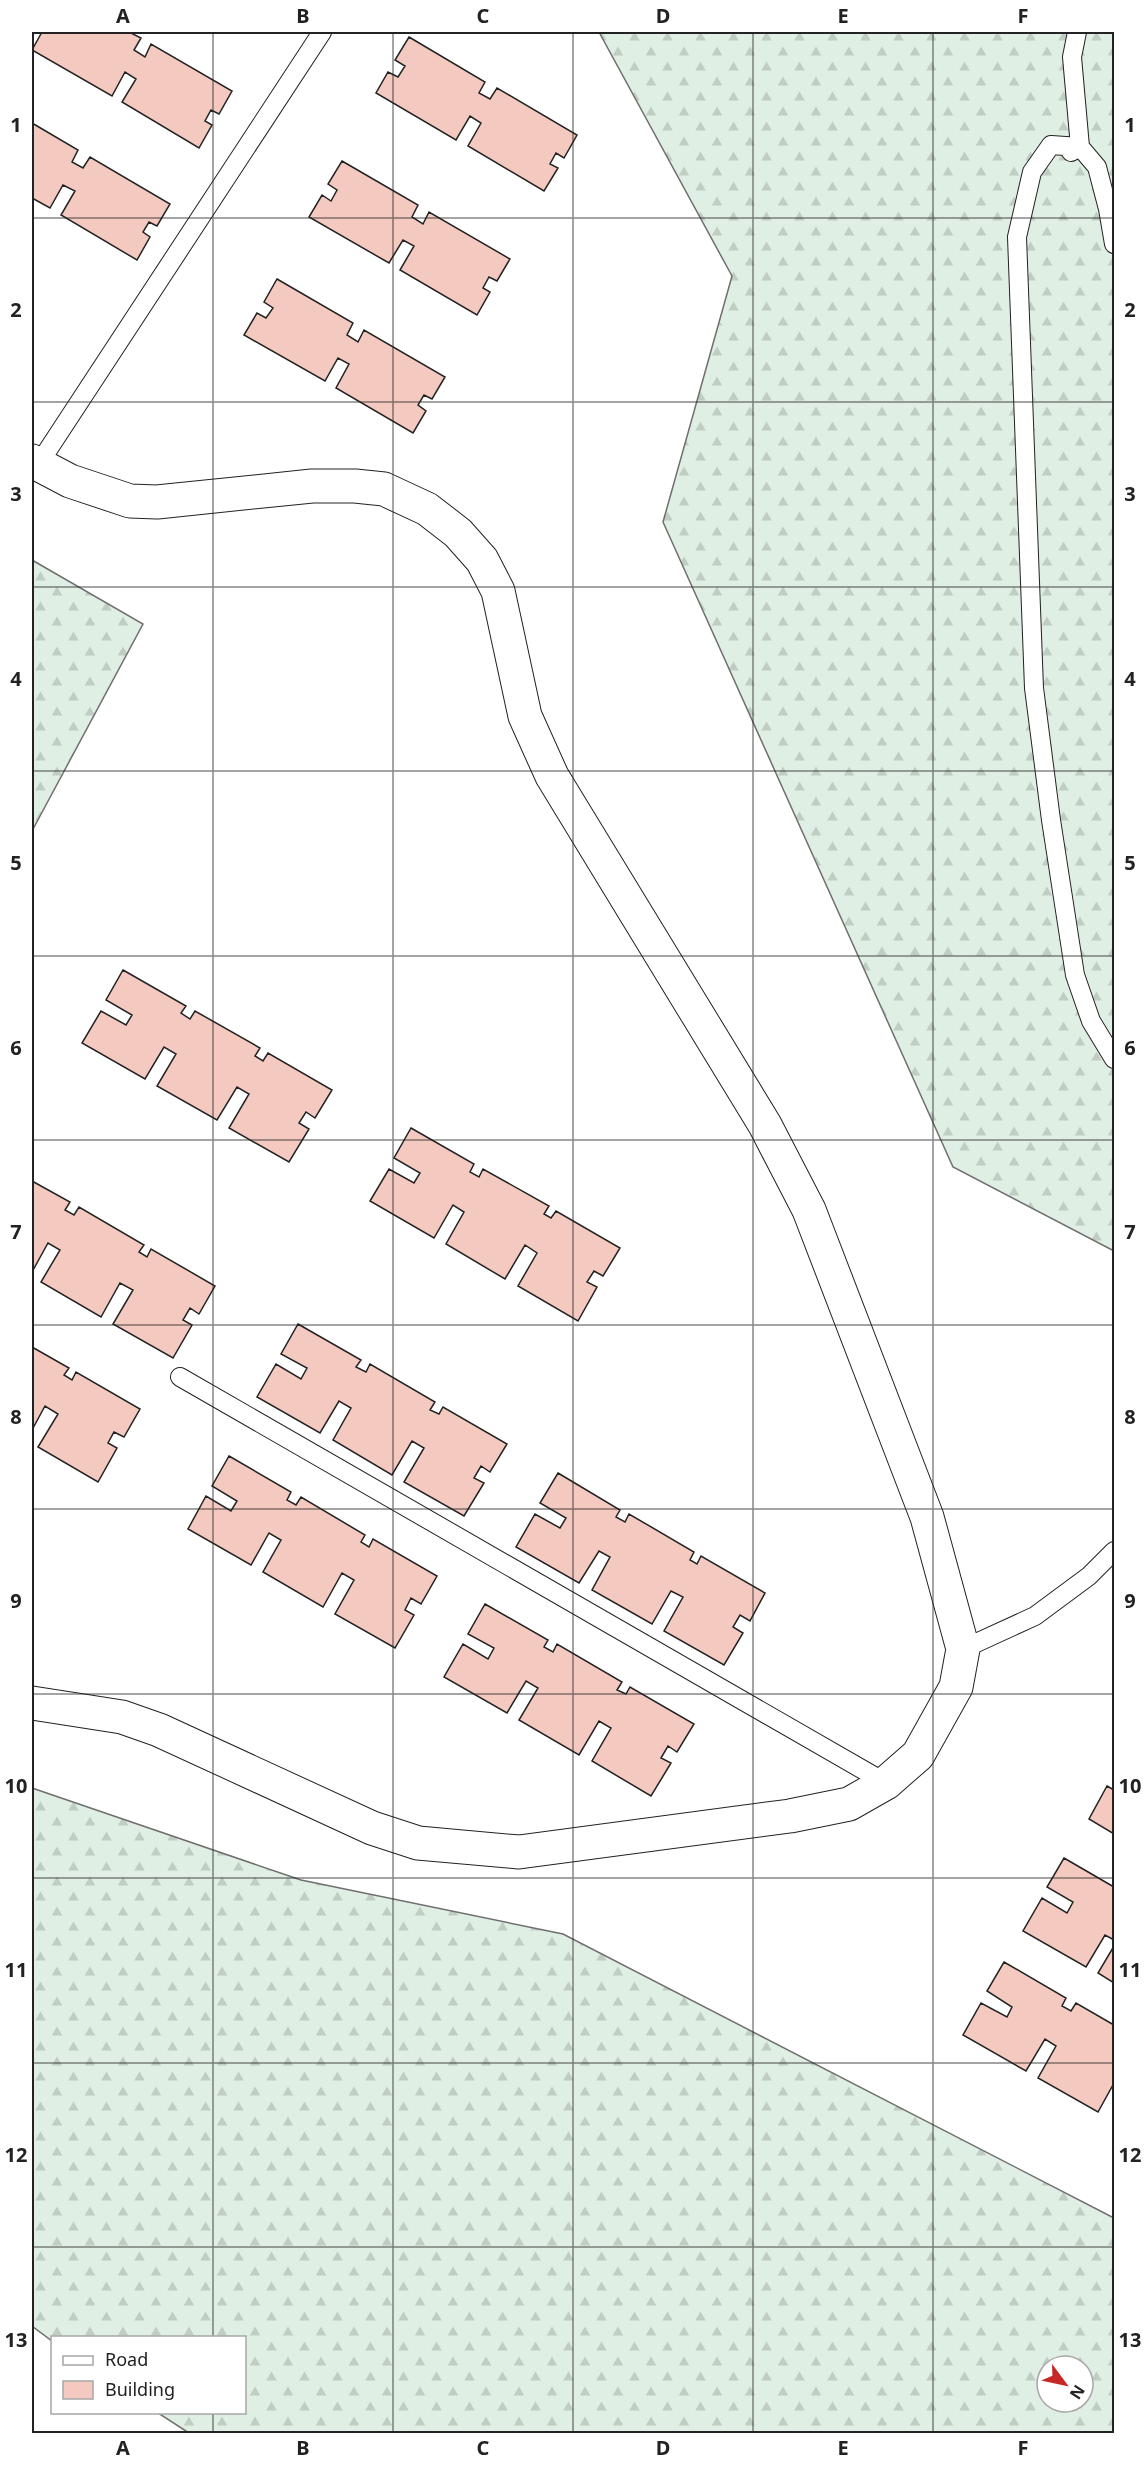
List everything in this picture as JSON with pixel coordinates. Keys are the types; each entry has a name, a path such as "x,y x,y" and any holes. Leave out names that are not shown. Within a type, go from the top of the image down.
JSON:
{"street":[{"path":"32,1703 122,1717 159,1730 372,1828 418,1843 462,1849 519,1852 790,1816 849,1804 886,1783 918,1755 956,1687 963,1650 927,1517 809,1210 765,1125 552,776 525,716 498,591 483,560 458,533 427,509 384,489 312,486 157,502 130,501 90,488 35,463"}],"lane":[{"path":"35,463 322,32"},
{"path":"1077,32 1072,57 1080,147 1097,167 1114,244"},
{"path":"1080,147 1051,146 1032,172 1017,237 1034,688 1051,820 1075,975 1091,1021 1114,1059"},
{"path":"180,1377 886,1783"},
{"path":"963,1650 1035,1616 1089,1576 1114,1551"}],"green space":[{"path":"599,32 1114,32 1114,1251 953,1167 663,522 732,276"},
{"path":"32,560 143,624 32,831"},
{"path":"32,1788 301,1880 563,1934 1114,2218 1114,2433 189,2433 160,2414 246,2414 246,2336 51,2336 51,2340 32,2326"}],"building":[{"path":"42,32 129,32 141,38 134,50 145,57 151,44 232,91 219,114 211,110 205,121 212,125 199,148 122,102 136,79 125,72 112,96 32,50"},
{"path":"409,37 485,82 479,93 490,99 497,88 577,135 564,158 556,153 550,164 558,168 544,191 468,146 481,123 470,116 456,140 376,93 388,72 398,77 405,66 395,60"},
{"path":"32,123 78,150 72,162 83,168 90,157 170,204 157,226 149,222 143,232 150,237 137,260 61,215 75,191 63,185 50,208 32,198"},
{"path":"342,161 418,205 412,217 423,224 429,212 510,259 497,281 489,277 483,288 490,292 477,315 400,270 414,246 403,240 389,263 309,217 322,195 331,201 337,190 328,184"},
{"path":"277,279 353,323 347,335 358,342 364,330 445,377 432,399 424,395 418,405 426,411 413,433 336,388 349,364 338,358 325,381 244,335 257,313 266,318 273,308 264,302"},
{"path":"123,970 186,1006 181,1013 190,1019 195,1011 260,1048 255,1056 263,1061 268,1053 332,1090 315,1118 306,1112 299,1123 309,1129 289,1162 229,1128 249,1094 237,1087 217,1120 157,1086 176,1054 164,1047 145,1079 82,1043 101,1011 126,1025 132,1015 106,1000"},
{"path":"411,1128 474,1164 470,1172 479,1177 483,1169 549,1206 544,1214 551,1218 556,1211 620,1248 603,1276 594,1271 587,1282 597,1287 578,1321 518,1286 537,1253 525,1245 505,1279 446,1244 464,1212 453,1205 434,1238 370,1201 389,1169 414,1183 420,1173 394,1158"},
{"path":"32,1181 70,1202 65,1210 74,1215 79,1207 144,1245 139,1252 147,1257 151,1249 215,1286 199,1314 190,1308 183,1320 192,1325 173,1358 113,1324 133,1290 120,1283 101,1317 41,1282 60,1250 48,1243 32,1272"},
{"path":"298,1324 361,1360 356,1367 366,1372 370,1364 435,1402 430,1410 439,1414 443,1407 507,1444 490,1472 481,1466 474,1478 484,1483 464,1516 404,1482 424,1448 412,1441 392,1475 333,1440 351,1408 339,1401 320,1433 257,1397 276,1364 301,1379 307,1368 281,1354"},
{"path":"32,1347 69,1368 64,1375 72,1380 76,1372 140,1409 124,1437 114,1432 108,1443 117,1448 98,1482 38,1447 58,1414 45,1406 32,1430"},
{"path":"229,1456 291,1492 287,1500 296,1505 301,1497 365,1535 361,1542 369,1547 373,1539 437,1576 421,1604 411,1598 405,1610 414,1615 395,1648 335,1614 354,1580 342,1573 323,1607 263,1572 281,1540 269,1533 251,1565 188,1529 206,1496 231,1511 237,1501 212,1486"},
{"path":"558,1473 620,1510 616,1517 625,1522 629,1514 694,1552 690,1560 697,1564 701,1556 765,1593 750,1621 740,1615 733,1627 743,1633 724,1665 664,1631 683,1597 671,1591 652,1624 592,1590 610,1557 599,1551 579,1583 516,1547 535,1514 560,1528 566,1518 540,1503"},
{"path":"485,1604 548,1640 544,1647 553,1652 557,1644 622,1682 617,1690 626,1694 630,1687 694,1724 677,1752 668,1746 661,1758 671,1763 651,1796 592,1761 611,1728 599,1721 579,1755 519,1720 538,1688 526,1681 507,1713 444,1677 463,1644 488,1659 494,1648 468,1634"},
{"path":"1107,1786 1114,1790 1114,1834 1089,1819"},
{"path":"1064,1858 1114,1887 1114,1940 1105,1935 1086,1967 1023,1931 1042,1898 1067,1913 1073,1902 1047,1887"},
{"path":"1114,1946 1114,1983 1098,1973"},
{"path":"1004,1962 1066,1998 1062,2006 1071,2011 1076,2003 1114,2025 1114,2083 1098,2112 1038,2078 1056,2046 1045,2039 1026,2071 963,2035 981,2003 1007,2017 1012,2007 987,1991"}]}
